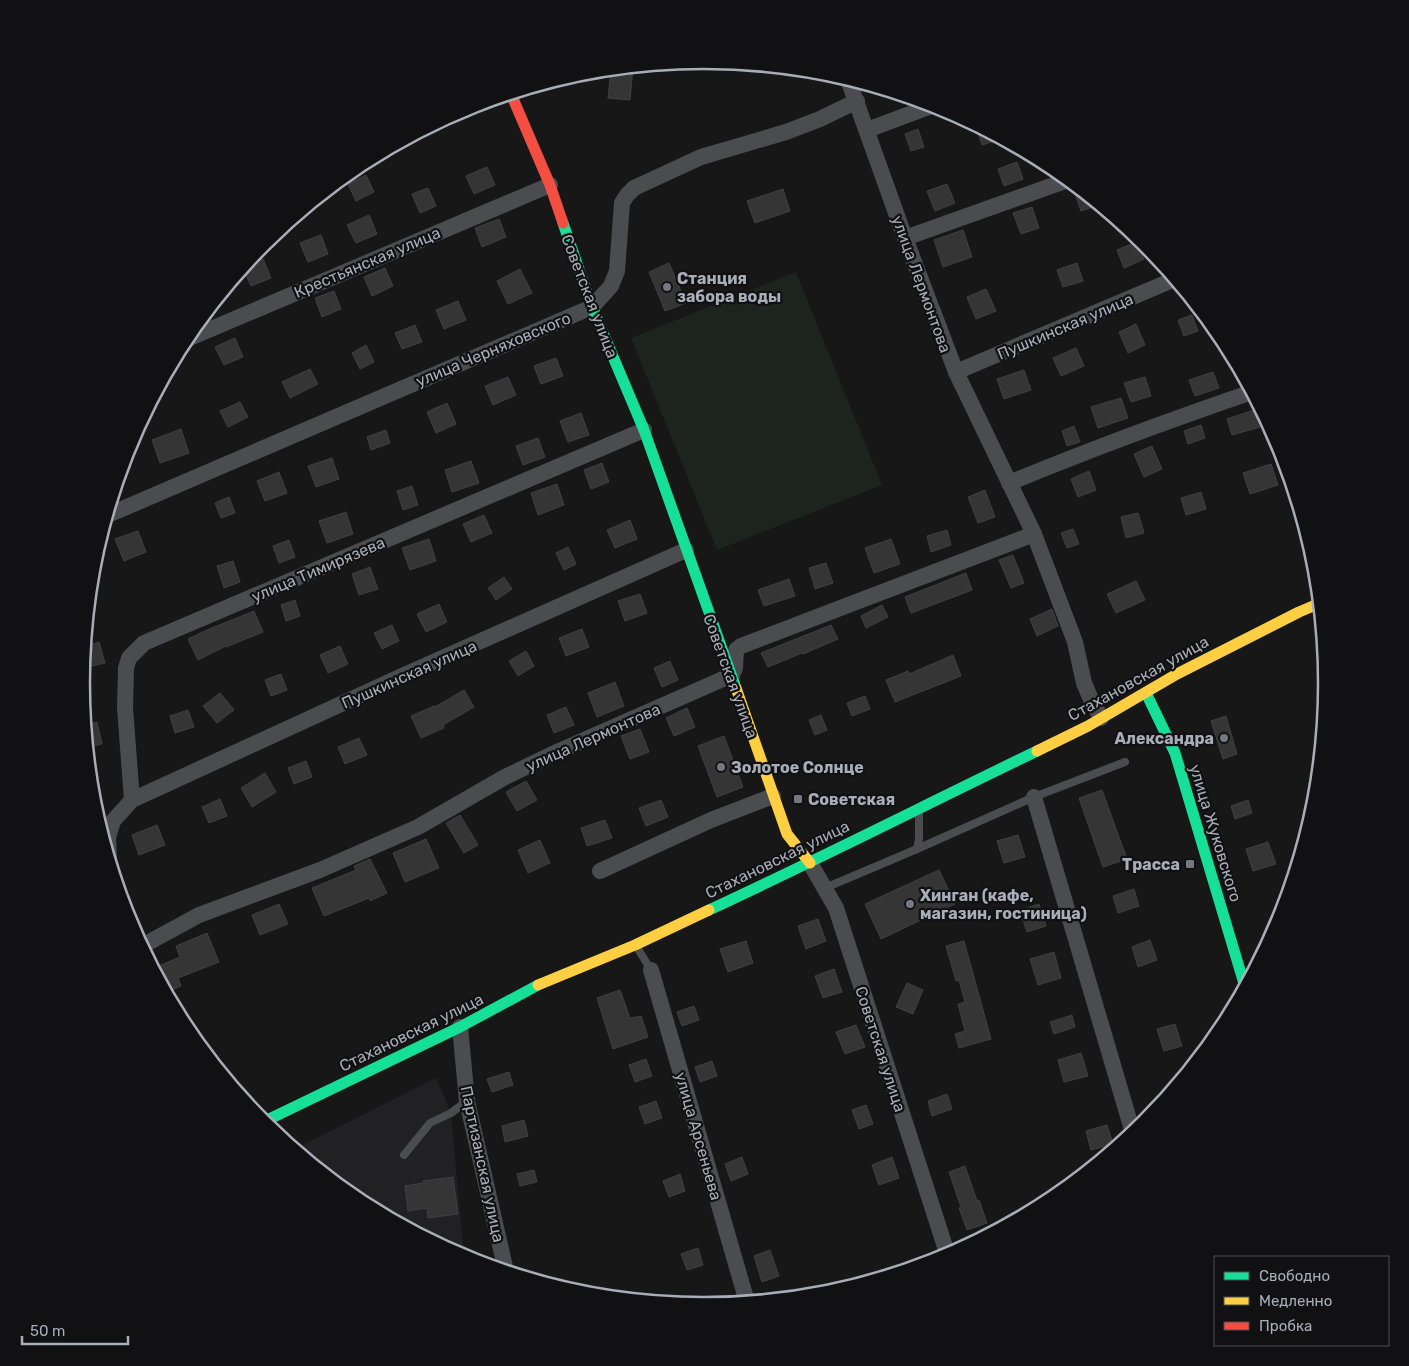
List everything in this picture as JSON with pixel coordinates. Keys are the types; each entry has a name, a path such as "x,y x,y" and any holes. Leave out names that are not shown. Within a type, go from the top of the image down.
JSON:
{"main road":[{"name":"Советская улица","path":"513,99 550,185 592,307 644,430 787,834 810,863"},
{"name":"Стахановская улица","path":"271,1118 460,1027 544,982 635,944 810,863 1079,730 1177,674 1313,606"},
{"name":"улица Жуковского","path":"1146,692 1175,753 1242,978"}],"street":[{"name":"улица Лермонтова","path":"851,87 905,238 956,372 1034,534 1075,642 1084,682 1101,718"},
{"name":"улица Черняховского","path":"115,512 592,307 611,286 617,271 622,204 634,188 701,157 786,132 857,101"},
{"path":"867,130 923,109"},
{"path":"905,238 1060,183"},
{"name":"Крестьянская улица","path":"200,334 550,185"},
{"name":"Пушкинская улица","path":"956,372 1169,282"},
{"path":"1009,483 1188,413 1246,394"},
{"name":"улица Тимирязева","path":"132,800 125,708 126,668 128,658 144,643 644,430"},
{"path":"732,675 736,668 736,650 741,646 1034,534"},
{"name":"Пушкинская улица","path":"132,800 402,676 686,550"},
{"name":"улица Лермонтова","path":"148,943 199,915 320,870 418,827 504,777 732,675"},
{"path":"600,871 712,820 773,796"},
{"path":"1034,797 1131,1125"},
{"path":"109,834 113,821 132,800"},
{"name":"Советская улица","path":"810,863 836,908 945,1248"},
{"name":"улица Арсеньева","path":"651,970 744,1296"},
{"name":"Партизанская улица","path":"460,1027 467,1101 504,1264"}],"lane":[{"path":"825,888 1034,797 1125,762"},
{"path":"917,849 919,839 918,808"},
{"path":"635,944 651,970"},
{"path":"404,1155 430,1124 451,1113 467,1101"}],"shaded area":[{"path":"796,272 882,485 717,550 631,338"},
{"path":"436,1078 451,1113 463,1247 397,1215 363,1194 301,1146"}],"building":[{"path":"632,73 630,100 608,98 610,76"},
{"path":"918,129 924,147 911,151 905,134"},
{"path":"978,133 994,141 982,145"},
{"path":"1017,162 1023,179 1004,186 998,169"},
{"path":"487,167 495,185 474,194 466,176"},
{"path":"366,175 374,192 356,201 348,184"},
{"path":"947,184 955,203 935,211 927,191"},
{"path":"428,188 436,206 420,213 412,194"},
{"path":"783,189 790,211 755,223 747,201"},
{"path":"1075,194 1092,207 1081,211"},
{"path":"1032,207 1039,228 1021,234 1013,213"},
{"path":"369,215 377,234 356,243 347,225"},
{"path":"499,219 506,237 482,247 475,228"},
{"path":"963,230 972,257 943,267 934,240"},
{"path":"321,235 328,254 308,262 300,243"},
{"path":"1133,243 1140,250 1144,259 1124,268 1117,250"},
{"path":"263,259 271,278 251,286 246,275"},
{"name":"Станция забора воды","path":"669,263 686,303 665,311 649,272"},
{"path":"1077,263 1083,281 1063,287 1057,270"},
{"path":"385,268 393,286 372,296 364,277"},
{"path":"520,269 532,293 508,304 497,281"},
{"path":"986,289 996,311 976,319 967,297"},
{"path":"334,291 341,309 322,317 315,298"},
{"path":"458,301 466,320 444,329 436,310"},
{"path":"1192,315 1198,331 1184,336 1178,320"},
{"path":"1136,324 1145,345 1128,353 1119,332"},
{"path":"415,325 422,342 402,349 395,333"},
{"path":"235,338 243,357 224,365 215,347"},
{"path":"366,345 374,362 360,369 352,353"},
{"path":"1076,348 1084,366 1061,376 1053,358"},
{"path":"556,358 563,376 541,384 534,366"},
{"path":"310,369 318,384 290,398 282,382"},
{"path":"1024,370 1031,390 1004,399 997,379"},
{"path":"1213,372 1219,388 1195,396 1189,380"},
{"path":"508,377 516,395 493,405 485,386"},
{"path":"1145,377 1151,396 1131,402 1124,383"},
{"path":"1121,398 1128,418 1098,428 1091,407"},
{"path":"240,402 248,417 228,427 220,411"},
{"path":"447,403 456,424 436,433 427,412"},
{"path":"1254,410 1260,427 1232,435 1227,419"},
{"path":"581,413 589,435 568,442 560,421"},
{"path":"1201,425 1205,438 1188,444 1184,431"},
{"path":"1074,426 1080,442 1067,446 1062,431"},
{"path":"181,429 189,453 160,463 152,440"},
{"path":"386,430 390,443 371,450 367,437"},
{"path":"538,438 545,457 523,465 516,446"},
{"path":"1152,446 1162,469 1144,477 1134,454"},
{"path":"332,458 339,479 316,487 308,466"},
{"path":"471,461 479,483 452,492 445,470"},
{"path":"602,463 609,482 591,489 584,470"},
{"path":"1271,464 1278,485 1250,494 1243,473"},
{"path":"1089,471 1096,490 1078,497 1071,479"},
{"path":"279,472 287,493 265,501 257,481"},
{"path":"557,484 564,505 538,515 531,493"},
{"path":"412,486 418,505 403,510 397,491"},
{"path":"985,490 995,517 978,523 968,497"},
{"path":"1201,492 1206,509 1186,515 1181,498"},
{"path":"229,497 235,513 221,518 215,503"},
{"path":"346,512 353,534 327,543 319,521"},
{"path":"1138,513 1144,533 1126,538 1121,517"},
{"path":"484,515 492,533 471,542 463,524"},
{"path":"630,520 637,539 615,548 607,530"},
{"path":"1073,529 1079,544 1067,548 1061,533"},
{"path":"947,530 951,545 931,552 927,536"},
{"path":"138,531 146,552 124,561 115,539"},
{"path":"429,539 436,561 410,570 402,548"},
{"path":"891,539 900,564 874,573 865,548"},
{"path":"289,540 295,557 279,563 273,546"},
{"path":"568,547 576,564 564,570 556,553"},
{"path":"1013,555 1024,583 1011,588 999,560"},
{"path":"233,561 240,582 224,588 217,566"},
{"path":"826,563 833,583 815,589 809,568"},
{"path":"370,567 378,589 359,595 352,574"},
{"path":"966,573 972,590 911,613 905,597"},
{"path":"504,577 512,589 496,600 488,588"},
{"path":"789,579 795,596 764,606 758,590"},
{"path":"1136,581 1145,600 1116,613 1107,594"},
{"path":"640,594 647,613 625,621 618,601"},
{"path":"295,600 300,616 286,621 281,605"},
{"path":"439,604 447,622 426,632 417,614"},
{"path":"882,605 888,617 866,628 861,616"},
{"path":"1052,609 1058,626 1037,636 1030,619"},
{"path":"254,611 263,632 226,646 198,660 188,639"},
{"path":"392,625 399,641 382,649 374,633"},
{"path":"831,625 838,639 768,667 761,653"},
{"path":"582,629 589,647 566,656 559,638"},
{"path":"99,642 105,663 91,666 92,645"},
{"path":"340,646 348,664 328,673 320,655"},
{"path":"526,651 534,666 518,676 509,661"},
{"path":"953,655 961,676 895,702 886,680 908,671 909,674"},
{"path":"670,661 678,680 662,687 654,668"},
{"path":"281,674 287,690 271,696 265,680"},
{"path":"615,682 624,706 597,717 588,693"},
{"path":"464,690 474,707 443,725 444,728 421,738 411,716 435,707"},
{"path":"220,693 234,710 217,723 203,706"},
{"path":"865,696 870,709 852,716 847,703"},
{"path":"566,707 574,725 554,733 547,715"},
{"path":"687,708 695,727 674,736 666,718"},
{"path":"188,710 194,727 175,733 170,716"},
{"path":"821,715 827,730 815,735 809,720"},
{"name":"Александра","path":"1226,716 1237,754 1223,759 1211,721"},
{"path":"97,722 102,744 94,746 92,723"},
{"path":"640,729 649,752 630,759 621,736"},
{"name":"Золотое Солнце","path":"724,736 743,787 717,797 698,746"},
{"path":"359,738 367,755 345,764 338,747"},
{"path":"306,761 312,777 294,784 288,768"},
{"path":"265,773 276,792 252,807 241,788"},
{"path":"526,781 537,800 517,811 506,792"},
{"path":"1102,790 1127,859 1103,867 1079,798"},
{"path":"220,799 227,816 209,823 202,807"},
{"path":"661,800 668,817 646,826 639,808"},
{"path":"1248,800 1252,813 1235,819 1231,806"},
{"path":"460,815 478,845 464,853 446,823"},
{"path":"605,820 612,838 587,846 581,828"},
{"path":"157,825 165,845 139,855 132,835"},
{"path":"1018,835 1025,857 1004,863 997,841"},
{"path":"426,839 439,868 405,882 393,853"},
{"path":"540,840 550,863 528,873 518,850"},
{"path":"1268,842 1276,864 1253,871 1246,849"},
{"path":"370,859 387,893 370,901 369,898 324,916 312,888 356,870 354,866"},
{"name":"Хинган (кафе, магазин, гостиница)","path":"939,870 955,904 881,939 865,904"},
{"path":"1134,889 1139,906 1118,913 1113,896"},
{"path":"279,904 288,924 260,935 252,915"},
{"path":"1039,904 1046,926 1027,932 1020,910"},
{"path":"818,919 826,941 806,949 798,926"},
{"path":"207,933 219,962 178,978 181,986 173,990 160,966 180,957 176,946"},
{"path":"1150,940 1157,960 1138,967 1132,947"},
{"path":"746,941 753,963 728,972 720,949"},
{"path":"964,941 991,1039 959,1048 955,1034 965,1031 958,1004 965,1002 959,980 956,981 946,946"},
{"path":"1054,952 1061,978 1038,985 1030,959"},
{"path":"834,969 842,992 823,998 815,976"},
{"path":"907,983 923,990 913,1014 896,1007"},
{"path":"620,990 630,1018 641,1016 648,1037 613,1049 597,998"},
{"path":"694,1006 699,1020 682,1026 677,1012"},
{"path":"1072,1015 1075,1027 1054,1034 1050,1022"},
{"path":"1175,1024 1182,1046 1164,1051 1157,1029"},
{"path":"856,1025 865,1047 845,1054 836,1032"},
{"path":"1081,1053 1088,1076 1064,1082 1058,1060"},
{"path":"646,1059 652,1076 635,1082 629,1065"},
{"path":"712,1061 717,1076 700,1082 695,1067"},
{"path":"509,1072 513,1085 492,1092 487,1079"},
{"path":"947,1094 952,1109 932,1116 928,1101"},
{"path":"656,1101 662,1118 645,1124 639,1107"},
{"path":"866,1105 873,1124 859,1129 852,1110"},
{"path":"524,1120 528,1136 505,1142 502,1126"},
{"path":"1107,1125 1113,1143 1091,1150 1086,1131"},
{"path":"742,1157 748,1174 731,1181 725,1164"},
{"path":"892,1157 899,1178 879,1185 872,1165"},
{"path":"965,1166 987,1223 967,1230 949,1172"},
{"path":"534,1170 537,1182 520,1186 517,1174"},
{"path":"680,1174 685,1191 669,1197 663,1181"},
{"path":"453,1177 458,1214 428,1218 427,1208 408,1211 405,1186 423,1183 423,1181"},
{"path":"698,1248 703,1265 687,1270 681,1254"},
{"path":"770,1250 779,1276 762,1282 754,1256"}],"traffic: fast":[{"path":"563,223 592,307 644,430 736,688"},
{"path":"1146,693 1175,753 1242,978"},
{"path":"709,910 1037,751"},
{"path":"271,1118 460,1027 538,985"}],"traffic: slow":[{"path":"1037,751 1088,726 1177,674 1313,606"},
{"path":"736,688 787,834 810,863"},
{"path":"538,985 635,945 709,910"}],"traffic: jam":[{"path":"513,99 550,185 563,223"}],"place":[{"name":"Станция забора воды","path":"667,287"},
{"name":"Александра","path":"1224,738"},
{"name":"Золотое Солнце","path":"721,767"},
{"name":"Советская","path":"798,799"},
{"name":"Трасса","path":"1190,864"},
{"name":"Хинган (кафе, магазин, гостиница)","path":"910,904"}]}
